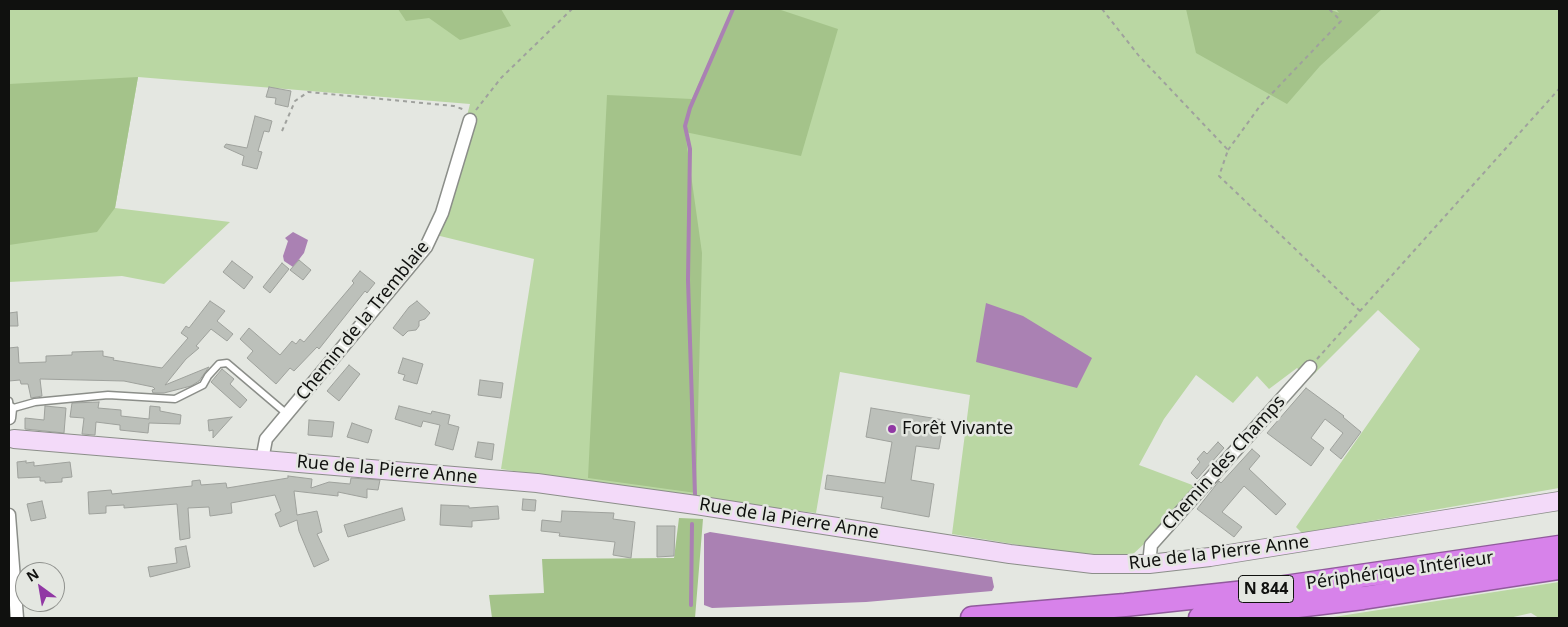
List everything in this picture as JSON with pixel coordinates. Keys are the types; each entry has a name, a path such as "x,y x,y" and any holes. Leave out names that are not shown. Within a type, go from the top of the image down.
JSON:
{"highway":[{"name":"Périphérique Intérieur","path":"972,618 1246,592 1559,547"},
{"name":"N 844","path":"1200,618 1363,598 1559,568"}],"street":[{"name":"Chemin de la Tremblaie","path":"262,460 266,439 426,247 442,213 470,120"},
{"name":"Chemin des Champs","path":"1149,564 1151,545 1310,367"},
{"name":"Rue de la Pierre Anne","path":"11,439 537,483 696,505 1050,560 1093,564 1149,564 1278,547 1559,501"},
{"path":"9,515 17,618"}],"lane":[{"path":"9,409 35,402 108,395 175,399 203,385 219,364 227,363 287,414"}],"path":[{"path":"470,120 482,100 501,78 572,9"},
{"path":"1102,9 1139,56 1228,150"},
{"path":"1328,9 1342,21 1260,106 1228,150 1219,176 1360,311"},
{"path":"1310,367 1559,89"},
{"path":"282,130 297,98 305,93 314,92 454,106 466,110 470,120"}],"green space":[{"path":"9,9 1559,9 1559,488 1302,533 1296,527 1420,349 1378,310 1309,379 1297,368 1269,389 1257,376 1233,403 1196,375 1164,419 1139,465 1195,486 1145,543 1132,555 1115,559 1098,558 952,534 970,395 840,372 816,513 693,499 501,469 534,259 436,235 470,104 138,77 115,208 230,222 164,284 122,276 9,282"},
{"path":"398,9 501,9 511,26 460,40 429,18 406,21"},
{"path":"732,9 778,9 838,29 801,156 685,132 702,253 696,493 588,478 607,95 692,99"},
{"path":"1186,9 1329,9 1339,13 1336,9 1382,9 1320,66 1287,104 1196,53"},
{"path":"138,77 115,208 97,232 9,245 9,84"},
{"path":"679,518 703,519 695,618 492,618 489,595 544,593 542,559 674,558"},
{"path":"1559,582 1559,618 1539,618 1531,613 1509,618 1327,618"}],"shaded area":[{"path":"293,232 308,240 304,253 293,267 284,261 283,256 288,241 285,238"},
{"path":"986,303 1023,316 1092,358 1077,388 976,362"},
{"path":"710,532 992,577 994,587 992,591 866,602 712,608 704,605 704,534"}],"building":[{"path":"269,87 291,91 288,107 275,104 276,98 266,97"},
{"path":"255,116 272,121 269,132 264,131 258,151 262,152 257,169 242,165 244,156 224,147 226,144 247,148"},
{"path":"299,260 311,270 303,280 290,270"},
{"path":"232,261 253,277 244,289 223,272"},
{"path":"282,263 289,269 270,293 263,287"},
{"path":"360,271 375,283 367,293 365,291 319,349 317,347 294,371 290,368 276,384 247,358 253,351 240,339 249,328 280,355 292,341 296,344 300,339 304,342 354,283 352,281"},
{"path":"210,301 225,311 217,321 233,334 227,341 211,329 196,346 199,348 186,359 165,385 209,367 199,381 191,386 164,393 153,393 152,390 155,389 153,387 124,381 40,379 42,396 31,398 28,384 21,384 20,380 9,381 9,348 18,347 19,363 46,362 46,356 72,355 72,352 103,351 103,356 114,358 113,360 162,368 188,338 181,333 186,326 189,328"},
{"path":"417,301 430,313 425,319 419,321 419,326 416,330 408,331 403,336 393,328 409,307"},
{"path":"17,312 18,326 9,326 9,313"},
{"path":"403,358 423,364 417,384 403,380 405,375 398,373"},
{"path":"349,365 360,374 339,401 327,391"},
{"path":"222,369 234,379 230,384 247,400 240,408 211,382"},
{"path":"480,380 503,383 501,398 478,395"},
{"path":"1306,388 1344,416 1361,432 1341,459 1330,450 1343,433 1325,419 1311,438 1324,448 1311,466 1267,433"},
{"path":"99,402 98,408 121,410 121,416 149,419 150,406 160,407 160,411 181,415 180,424 149,423 148,433 120,430 120,425 96,422 95,435 82,434 84,418 70,417 72,403"},
{"path":"45,406 66,408 64,433 25,429 25,418 44,420"},
{"path":"399,406 431,414 432,411 450,415 448,424 459,427 453,450 435,445 440,425 423,421 421,427 395,419"},
{"path":"871,408 944,420 939,449 916,446 911,480 934,484 929,517 881,508 883,497 825,489 827,475 885,483 892,442 866,437"},
{"path":"232,417 213,438 213,430 209,431 208,420"},
{"path":"309,420 334,422 332,437 308,435"},
{"path":"352,423 372,430 368,443 347,437"},
{"path":"478,442 494,444 492,460 475,457"},
{"path":"1218,442 1224,448 1197,479 1191,473 1200,462 1197,459 1204,451 1207,454"},
{"path":"1252,449 1260,456 1249,469 1286,504 1276,515 1244,486 1222,512 1242,527 1234,537 1197,509 1219,481 1221,483"},
{"path":"26,461 26,463 34,462 34,466 70,462 72,477 62,478 62,482 45,483 45,481 40,481 40,477 18,478 17,462"},
{"path":"288,476 312,479 311,488 329,482 350,484 351,478 380,480 378,490 367,489 367,498 338,492 338,496 294,491 297,515 317,511 322,532 317,534 329,560 314,567 299,531 297,520 280,527 275,514 281,511 275,495 231,503 232,513 210,516 209,507 188,508 190,538 180,540 177,504 124,508 124,505 106,506 106,513 89,514 88,492 111,490 112,494 192,486 192,481 200,480 201,485 226,483 227,488 288,478"},
{"path":"523,499 536,500 535,511 522,510"},
{"path":"42,501 46,518 31,521 27,504"},
{"path":"441,505 469,506 469,508 498,506 499,519 472,521 472,527 440,525"},
{"path":"402,508 405,520 348,537 344,525"},
{"path":"562,511 614,513 613,519 635,522 631,558 613,555 615,542 559,536 560,533 541,531 542,520 561,522"},
{"path":"657,526 675,526 674,556 657,557"},
{"path":"186,546 190,567 150,577 148,567 177,563 175,548"}],"waterway":[{"path":"695,495 688,280 690,149 685,126 690,108 733,9"},
{"path":"691,605 692,524"}],"place":[{"name":"Forêt Vivante","path":"892,429"}]}
